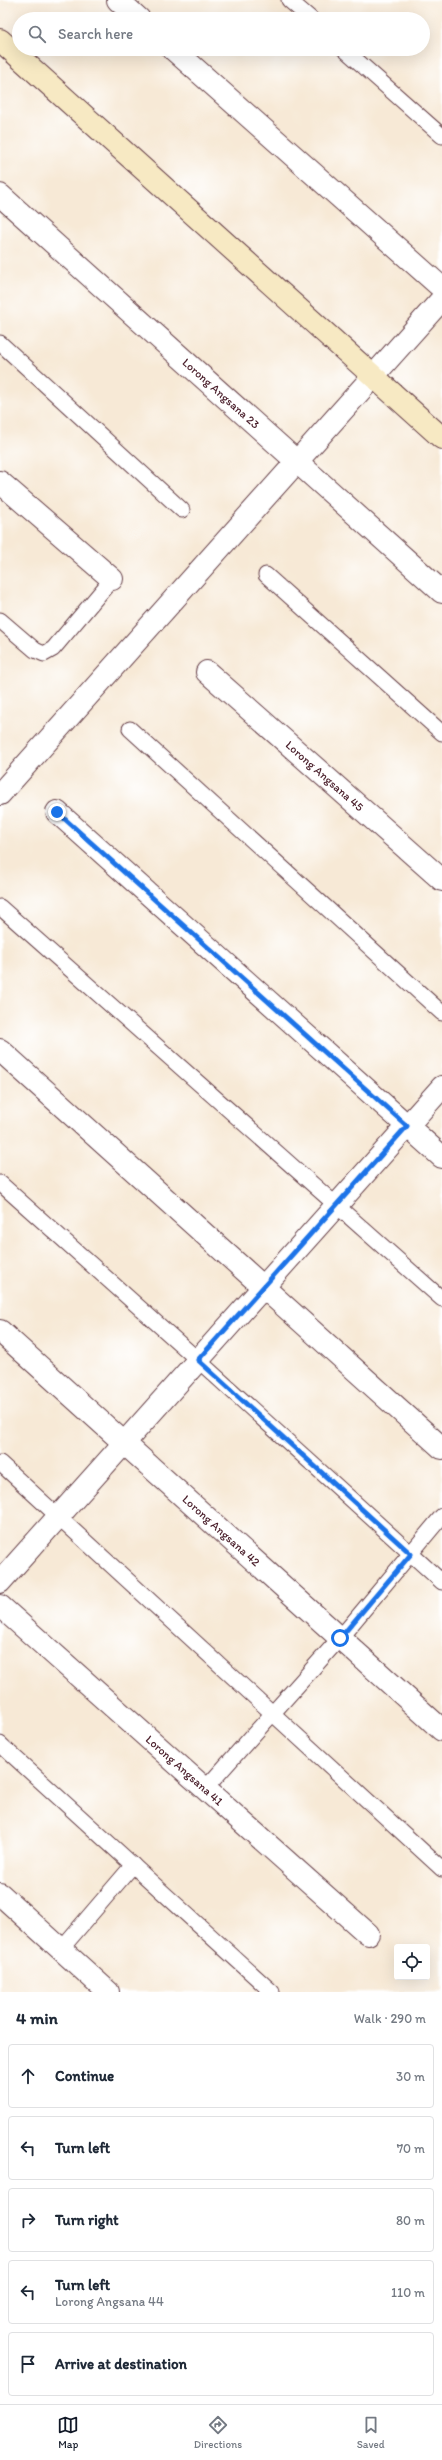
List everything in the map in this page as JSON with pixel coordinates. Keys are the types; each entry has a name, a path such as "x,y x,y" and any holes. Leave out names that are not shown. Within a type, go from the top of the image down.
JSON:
{"street":[{"path":"118,0 131,12"},
{"path":"1,42 12,52"},
{"path":"17,56 372,377 442,438"},
{"path":"181,56 442,288"},
{"name":"Lorong Angsana 23","path":"0,195 442,592"},
{"path":"0,794 442,299"},
{"path":"0,482 112,579"},
{"name":"Lorong Angsana 45","path":"206,672 442,880"},
{"path":"57,812 442,1157"},
{"path":"0,1050 264,1286 442,1448"},
{"path":"0,1582 442,1087"},
{"name":"Lorong Angsana 42","path":"0,1331 125,1442 442,1730"},
{"name":"Lorong Angsana 41","path":"0,1606 368,1934"},
{"path":"2,1901 61,1949 108,1992"}],"lane":[{"path":"290,0 303,12"},
{"path":"352,56 442,136"},
{"path":"0,343 182,510"},
{"path":"266,575 442,733"},
{"path":"0,620 35,650 44,654 53,649 112,579"},
{"path":"130,729 442,1013"},
{"path":"0,907 442,1299"},
{"path":"0,1183 198,1360 442,1582"},
{"path":"0,1464 59,1516 442,1869"},
{"path":"205,1789 340,1638 442,1516"},
{"path":"0,1744 272,1992"},
{"path":"61,1949 133,1866"}],"route":[{"path":"57,812 407,1126 198,1360 411,1554 340,1638"}]}
